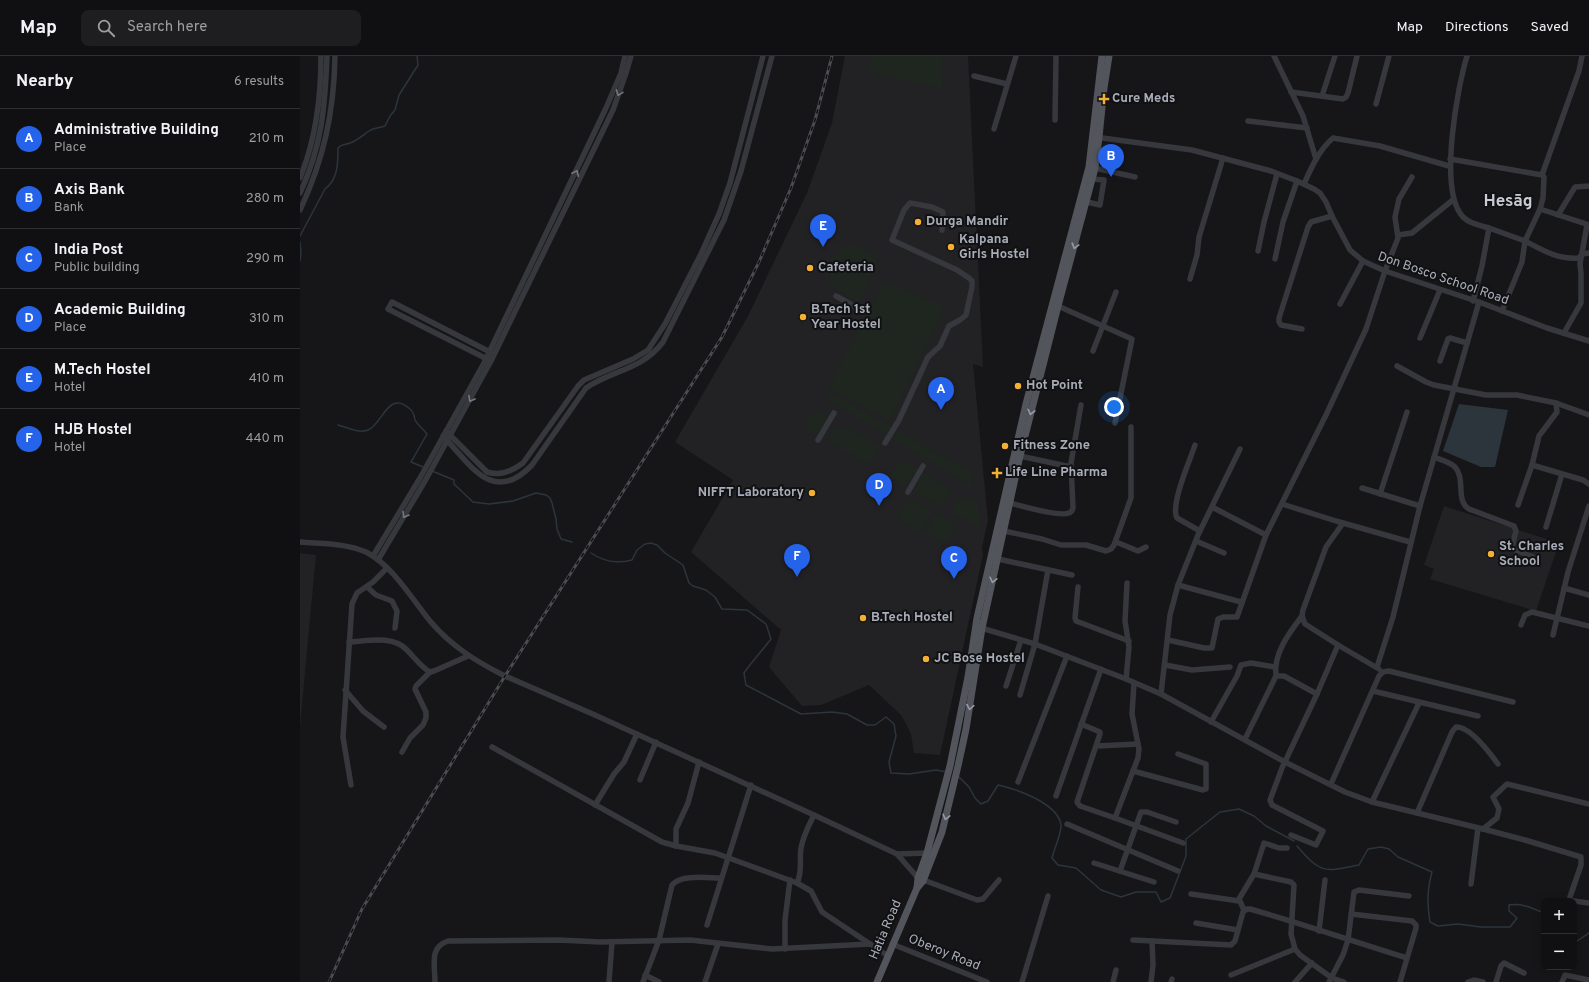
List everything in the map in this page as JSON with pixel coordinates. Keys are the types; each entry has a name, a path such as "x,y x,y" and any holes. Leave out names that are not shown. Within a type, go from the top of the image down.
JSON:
{"main road":[{"path":"920,879 930,854 942,832 966,729 979,627 998,558 1020,456 1095,168 1102,56"},
{"path":"930,854 1026,404 1096,137 1109,56"},
{"name":"Hatia Road","path":"878,982 892,944 920,879"}],"street":[{"path":"300,178 309,156 315,130 320,87 321,56"},
{"path":"300,193 312,165 323,123 327,56"},
{"path":"300,210 321,158 326,138 333,95 334,56"},
{"path":"373,556 420,478 434,459 489,360 606,108 621,73 625,56"},
{"path":"492,353 612,110 631,56"},
{"path":"447,436 487,472 494,474 514,470 523,463 578,386 584,380 633,359 648,350 665,324 720,214 730,183 763,56"},
{"path":"447,436 483,478 497,482 513,479 522,475 532,465 586,388 592,383 633,367 647,359 656,351 670,329 724,220 741,171 772,56"},
{"path":"994,129 1016,56"},
{"path":"1055,120 1056,56"},
{"path":"1274,56 1307,128 1316,160"},
{"path":"1322,96 1335,56"},
{"path":"1291,92 1340,99 1346,97 1357,56"},
{"path":"1376,104 1389,56"},
{"path":"1467,56 1458,98 1450,159 1451,186 1459,213 1466,220 1525,241 1546,252 1562,257 1579,258 1582,254 1589,253"},
{"path":"1502,311 1522,262 1525,241 1540,209 1543,198 1544,177 1542,175 1579,71 1582,56"},
{"path":"974,76 1007,84"},
{"path":"1248,121 1307,128"},
{"name":"Don Bosco School Road","path":"1096,137 1192,150 1297,181 1320,193 1350,250 1363,262 1385,271 1589,341"},
{"path":"1304,184 1316,160 1327,143 1333,138 1380,146 1450,166"},
{"path":"1190,279 1197,255 1199,237 1223,158"},
{"path":"1450,159 1542,175"},
{"path":"1095,168 1135,177"},
{"path":"1258,251 1277,174"},
{"path":"1168,640 1204,648 1212,648 1218,619 1223,617 1237,617 1266,535 1326,415 1366,329 1385,271 1398,238 1395,213 1399,199 1412,177"},
{"path":"1086,202 1100,205 1104,180 1092,179"},
{"path":"1275,259 1283,222 1297,181"},
{"path":"1558,215 1575,187 1589,186"},
{"path":"1398,235 1412,233 1454,199"},
{"path":"885,443 899,420 928,357 940,346 949,326 966,315 972,287 972,281 957,270 892,240 904,210 910,203 932,207 943,212 942,230"},
{"path":"1540,209 1588,225 1580,264 1581,302 1564,333"},
{"path":"1302,329 1282,325 1279,322 1279,318 1308,227 1311,222 1332,216"},
{"path":"1376,667 1393,618 1410,542 1467,343 1489,228"},
{"path":"1340,304 1363,262"},
{"path":"1420,338 1440,290"},
{"path":"1093,351 1116,292"},
{"path":"836,296 863,311"},
{"path":"489,360 388,309 392,302 492,353"},
{"path":"1058,306 1132,339 1115,423"},
{"path":"1440,361 1448,339 1450,338 1467,343"},
{"path":"1397,366 1426,382 1453,389 1486,395 1517,395 1556,403 1589,415"},
{"path":"1518,505 1532,466 1539,436 1557,412 1556,403"},
{"path":"1010,503 1057,513 1071,512 1073,508 1071,467 1081,405"},
{"path":"1380,494 1407,412"},
{"path":"818,440 834,413"},
{"path":"1004,531 1042,539 1061,545 1086,545 1106,551 1111,549 1116,542 1131,498 1131,427"},
{"path":"1195,446 1179,492 1175,514 1177,518 1200,531"},
{"path":"1161,694 1170,615 1178,585 1200,531 1240,449"},
{"path":"1020,456 1071,467"},
{"path":"1434,457 1454,466 1457,470 1461,481 1462,500 1464,505 1469,509 1514,526 1516,532 1512,547 1513,549 1532,557"},
{"path":"378,560 425,482 434,459"},
{"path":"908,492 923,466"},
{"path":"1532,466 1583,480 1589,484"},
{"path":"1546,527 1562,474"},
{"path":"1362,488 1420,506"},
{"path":"1282,504 1410,542"},
{"path":"1553,635 1564,588 1589,506"},
{"path":"1212,507 1266,535"},
{"path":"1245,739 1276,676 1275,667 1280,652 1302,616 1326,547 1342,523"},
{"path":"1196,541 1224,553"},
{"path":"300,542 351,548 373,556 387,568 438,629 468,656 505,676 751,785 897,854 920,879 977,900 983,899 999,880"},
{"path":"1116,542 1138,551 1146,547"},
{"path":"998,558 1072,575"},
{"path":"351,785 343,737 345,690 354,598 360,590 373,582 387,568"},
{"path":"1020,695 1035,644 1048,570"},
{"path":"1126,679 1129,641 1125,621 1127,583"},
{"path":"1178,585 1242,602"},
{"path":"367,586 376,595 392,601 397,611 395,628"},
{"path":"1078,587 1076,621 1129,641"},
{"path":"1564,588 1589,595"},
{"path":"1521,625 1525,615 1528,612 1538,612 1589,626"},
{"path":"1302,616 1305,624 1383,672 1389,671 1513,702"},
{"path":"979,627 1035,644 1161,694 1285,762 1345,792 1372,802 1525,840 1581,857 1581,865 1570,898"},
{"path":"349,642 387,640 398,643 404,646 430,672"},
{"path":"1006,686 1021,640"},
{"path":"1291,835 1316,845 1323,831 1272,804 1270,802 1270,797 1338,645"},
{"path":"402,752 410,738 423,725 426,718 426,712 415,689 416,686 430,672 468,656"},
{"path":"1018,782 1066,656"},
{"path":"1211,722 1237,676 1241,665 1246,663 1275,667"},
{"path":"1165,665 1192,670 1230,667"},
{"path":"1056,796 1101,669"},
{"path":"1331,784 1383,672"},
{"path":"1276,676 1284,676 1317,694"},
{"path":"1114,818 1138,758 1138,744 1132,714 1134,683"},
{"path":"345,690 364,711 384,727"},
{"path":"1373,691 1478,716"},
{"path":"1372,802 1419,703"},
{"path":"1081,724 1100,732 1097,746 1077,802 1080,806 1183,843"},
{"path":"1417,813 1452,732 1456,727 1460,727 1479,742 1488,750 1498,764"},
{"path":"596,805 614,774 624,762 637,734"},
{"path":"640,780 656,742"},
{"path":"1097,746 1138,744"},
{"path":"492,747 662,842 715,853 797,883 811,891 815,896 818,906 822,912 888,956"},
{"path":"1133,771 1203,790 1206,789 1206,764 1178,754"},
{"path":"676,846 676,829 688,803 699,762"},
{"path":"1471,884 1481,829 1498,818 1499,809 1493,797 1507,784 1589,804"},
{"path":"707,925 727,857 751,785"},
{"path":"1120,871 1140,813 1143,811 1176,822"},
{"path":"797,883 801,869 801,850 803,838 814,815"},
{"path":"1067,824 1127,851 1178,871"},
{"path":"1133,940 1231,945 1235,941 1244,910 1239,901 1240,896 1254,874 1264,843 1279,848 1287,848"},
{"path":"897,854 930,854"},
{"path":"1094,863 1154,882"},
{"path":"1254,874 1291,882 1294,885 1291,934 1295,949 1300,955 1331,980 1344,982"},
{"path":"643,982 659,940 674,882 690,878 721,878"},
{"path":"785,949 785,920 790,880"},
{"path":"1319,931 1325,880"},
{"path":"1331,980 1343,955 1348,940 1353,895 1356,890 1409,896"},
{"path":"1191,894 1239,901"},
{"path":"1022,982 1048,896"},
{"path":"1577,902 1589,903"},
{"path":"1244,910 1250,909 1292,921 1319,931 1408,958"},
{"path":"1351,914 1414,923 1416,928 1400,982"},
{"path":"1196,923 1238,930"},
{"path":"435,982 434,952 437,946 448,941 612,942 690,940 766,949 870,944"},
{"path":"1151,982 1153,965 1152,941"},
{"path":"609,982 612,942"},
{"path":"705,982 718,944"},
{"name":"Oberoy Road","path":"892,944 987,982"},
{"path":"1231,974 1295,949"},
{"path":"1295,982 1312,964"},
{"path":"1496,982 1503,964 1524,973"},
{"path":"1113,982 1116,970"},
{"path":"646,974 658,982"},
{"path":"1562,982 1566,975 1589,980"},
{"path":"1468,982 1474,980 1482,982"}],"shaded area":[{"path":"845,56 968,56 983,367 973,364 988,521 982,547 983,555 940,755 914,753 911,734 902,716 869,685 821,705 802,706 769,667 781,630 691,552 733,480 675,442 748,316 807,193 832,123"},
{"path":"871,56 942,56 942,88 867,72"},
{"path":"853,244 878,255 859,304 830,285 830,271 833,259 840,250"},
{"path":"884,281 945,307 890,421 829,388"},
{"path":"828,391 972,473 973,487 831,402 826,396"},
{"path":"1459,404 1508,410 1495,467 1481,467 1443,451"},
{"path":"816,412 825,414 827,420 820,433 811,431 806,426 808,418"},
{"path":"840,426 850,429 878,446 868,465 831,443 831,432"},
{"path":"901,460 915,467 916,470 906,487 890,476"},
{"path":"923,474 949,488 950,492 942,505 938,506 915,492 914,489"},
{"path":"963,497 978,504 981,528 952,513 959,498"},
{"path":"910,498 932,511 919,533 896,519"},
{"name":"St. Charles School","path":"1444,506 1559,543 1536,611 1430,579 1434,569 1424,565"},
{"path":"936,513 956,525 946,543 926,532"},
{"path":"300,553 316,555 300,726"}],"waterway":[{"path":"300,236 325,189 333,181 337,165 338,148 342,145 355,141 371,130 385,126 395,110 399,95 418,65 417,56"},
{"path":"300,242 300,261"},
{"path":"338,425 356,431 368,430 373,427 391,406 396,403 402,404 412,411 416,422 427,434 411,462 423,467"},
{"path":"432,471 454,480 454,484 473,502 489,504 513,501 536,493 546,495 550,498 552,503 557,529 561,539 572,542"},
{"path":"591,553 606,560 616,562 626,561 632,560 637,550 645,544 651,543 657,545 665,553 683,565 689,583 693,586 706,590 715,597 722,609 747,610 766,624 771,639 744,673 746,685 801,714 832,712 847,714 867,725 875,725 886,717 894,724 896,736 889,762 891,773 909,774 936,770 947,772"},
{"path":"959,777 969,787 975,798 981,804 988,801 998,785 1035,798 1044,804 1058,817 1061,825 1052,858 1058,865 1076,868 1101,890 1121,897 1136,892 1156,892 1161,902 1170,898 1186,856 1186,839 1220,812 1239,809 1254,816 1266,826 1294,841"},
{"path":"1297,846 1312,862 1324,869 1338,869 1359,865 1368,849 1381,847 1389,849 1398,857 1432,872 1428,891 1429,915 1430,922 1438,926 1458,924 1481,927 1510,927 1517,918 1509,911 1509,905 1523,905 1541,912"},
{"path":"1577,941 1589,933"}],"railway":[{"path":"329,982 362,909 505,676 722,337 759,262 791,188 815,120 832,56"}],"place":[{"name":"Cure Meds","path":"1104,99"},
{"name":"Axis Bank","path":"1111,177"},
{"name":"Durga Mandir","path":"918,222"},
{"name":"M.Tech Hostel","path":"823,247"},
{"name":"Kalpana Girls Hostel","path":"951,247"},
{"name":"Cafeteria","path":"810,268"},
{"name":"B.Tech 1st Year Hostel","path":"803,317"},
{"name":"Hot Point","path":"1018,386"},
{"name":"Administrative Building","path":"941,410"},
{"name":"Fitness Zone","path":"1005,446"},
{"name":"Life Line Pharma","path":"997,473"},
{"name":"NIFFT Laboratory","path":"812,493"},
{"name":"Academic Building","path":"879,506"},
{"name":"St. Charles School","path":"1491,554"},
{"name":"HJB Hostel","path":"797,577"},
{"name":"India Post","path":"954,579"},
{"name":"B.Tech Hostel","path":"863,618"},
{"name":"JC Bose Hostel","path":"926,659"}],"district":[{"name":"Hesāg","path":"1508,202"}]}
